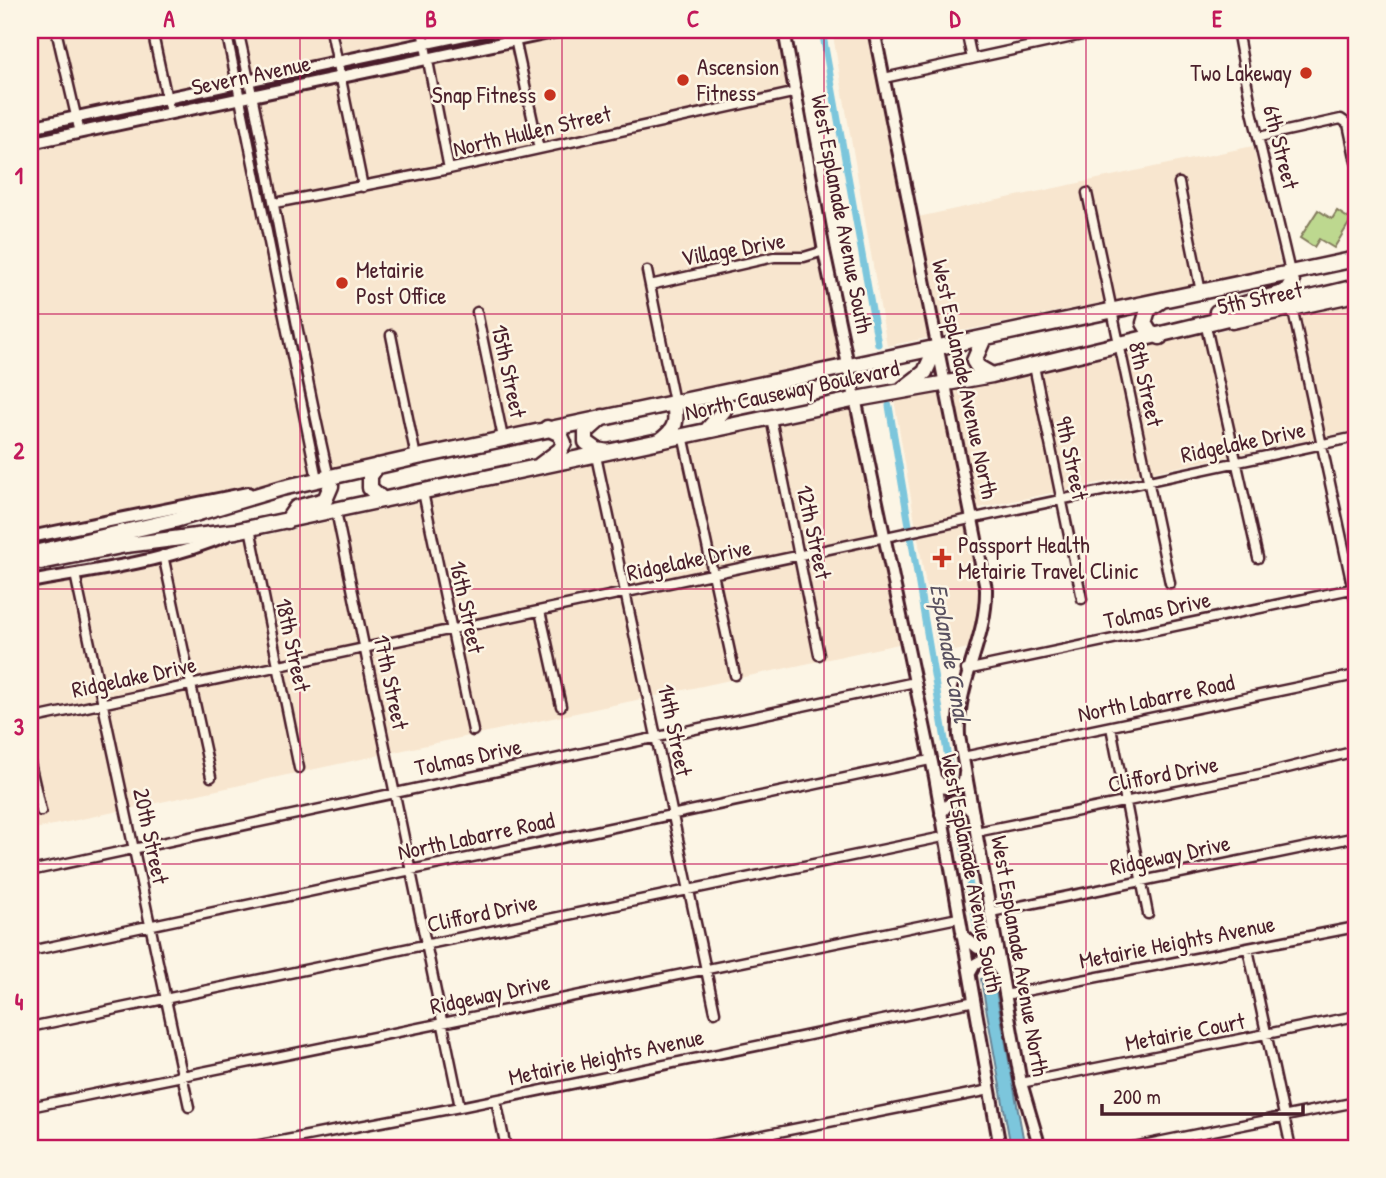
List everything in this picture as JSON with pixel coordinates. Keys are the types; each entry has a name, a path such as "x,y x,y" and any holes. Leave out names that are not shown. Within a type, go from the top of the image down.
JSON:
{"highway":[{"name":"North Causeway Boulevard","path":"30,554 175,520 282,488 416,457 1356,259"},
{"path":"1206,325 1221,308 1286,292 1292,286 1290,272"},
{"name":"North Causeway Boulevard","path":"30,564 126,545 243,530 611,453 706,430 992,375 1165,336 1356,288"},
{"path":"1162,300 1148,310 1143,323 1150,333 1165,336"},
{"path":"984,338 974,361 978,367 992,375"},
{"path":"900,391 925,372 936,348"},
{"path":"706,430 724,410 721,393"},
{"path":"660,441 674,428 674,402"},
{"path":"604,416 586,432 586,442 597,450 611,453"},
{"path":"536,468 560,450 564,443 560,434 547,428"},
{"path":"377,466 370,476 370,488 383,500"},
{"path":"287,521 296,508 325,500 331,486 323,478"}],"main road":[{"name":"Severn Avenue","path":"30,127 488,30"},
{"name":"Severn Avenue","path":"30,143 427,59 514,35 563,30"},
{"name":"West Esplanade Avenue South","path":"784,30 824,251 890,537 1000,1148"},
{"name":"West Esplanade Avenue North","path":"874,30 986,589 986,614 966,670 958,718 965,772 1021,1083 1040,1148"},
{"name":"North Causeway Boulevard","path":"30,537 219,498 282,488"},
{"name":"North Causeway Boulevard","path":"30,582 163,555 208,544 243,530"},
{"path":"934,777 945,788 950,789 964,782 965,772"},
{"path":"941,814 948,802 955,800 961,801 973,813"},
{"path":"962,935 972,946 984,947 989,944 994,928"},
{"path":"970,973 975,964 984,959 993,962 1002,974"}],"street":[{"path":"56,30 79,133"},
{"path":"152,30 170,113"},
{"path":"226,30 244,82 254,96 323,478"},
{"path":"238,30 244,82 242,99 295,378 323,478"},
{"path":"331,30 363,187"},
{"path":"422,30 449,170"},
{"path":"966,30 972,59"},
{"path":"1058,30 1060,39"},
{"path":"884,78 1105,30"},
{"name":"6th Street","path":"1237,30 1290,272"},
{"path":"514,35 540,149"},
{"name":"North Hullen Street","path":"275,203 449,170 797,92"},
{"path":"1259,136 1341,119 1348,124 1356,162"},
{"path":"1179,183 1201,292"},
{"name":"8th Street","path":"1087,193 1170,583"},
{"name":"Village Drive","path":"650,285 774,257 804,257 824,251"},
{"path":"647,271 674,402"},
{"name":"5th Street","path":"1206,325 1293,311 1356,297"},
{"path":"1293,311 1355,589 1356,604"},
{"name":"15th Street","path":"477,312 503,438"},
{"path":"1206,325 1258,558"},
{"path":"391,335 416,457"},
{"name":"9th Street","path":"1034,366 1082,598"},
{"name":"12th Street","path":"771,418 819,655"},
{"path":"683,435 735,675"},
{"name":"Ridgelake Drive","path":"30,719 1356,437"},
{"name":"14th Street","path":"596,456 715,1012"},
{"name":"16th Street","path":"423,492 473,731"},
{"name":"17th Street","path":"336,510 460,1107"},
{"name":"18th Street","path":"243,530 278,666 299,768"},
{"path":"163,555 211,777"},
{"name":"20th Street","path":"75,574 188,1107"},
{"name":"Tolmas Drive","path":"966,670 1355,589"},
{"path":"540,611 561,706"},
{"name":"North Labarre Road","path":"963,757 1356,675"},
{"name":"Tolmas Drive","path":"30,871 915,682"},
{"path":"1111,727 1148,914"},
{"name":"Clifford Drive","path":"976,832 1356,751"},
{"name":"North Labarre Road","path":"30,951 930,760"},
{"path":"30,763 41,811"},
{"name":"Clifford Drive","path":"30,1027 943,837"},
{"name":"Ridgeway Drive","path":"991,912 1356,837"},
{"name":"Ridgeway Drive","path":"30,1107 958,918"},
{"name":"Metairie Heights Avenue","path":"1005,995 1356,927"},
{"path":"1248,949 1291,1148"},
{"name":"Metairie Heights Avenue","path":"244,1148 496,1100 975,1001"},
{"name":"Metairie Court","path":"1021,1083 1267,1036 1356,1016"},
{"path":"698,1148 989,1090"},
{"path":"496,1100 506,1148"},
{"path":"1128,1148 1356,1102"}],"shaded area":[{"path":"30,30 785,30 792,103 841,359 333,468 243,75 30,121"},
{"path":"832,30 878,30 918,217 1253,146 1281,267 887,346"},
{"path":"242,99 317,479 30,533 30,144"},
{"path":"1356,302 1356,430 979,508 994,591 990,623 981,645 938,655 894,399"},
{"path":"854,408 903,643 30,830 30,586"}],"green space":[{"path":"1318,210 1332,219 1337,211 1351,220 1334,248 1319,239 1314,247 1300,238"}],"water":[{"path":"993,974 1025,1148 1011,1148 981,979"}],"waterway":[{"name":"Esplanade Canal","path":"822,30 878,344"},
{"name":"Esplanade Canal","path":"889,406 952,782"},
{"name":"Esplanade Canal","path":"957,808 979,941"},
{"name":"Esplanade Canal","path":"984,968 987,984"}],"place":[{"name":"Two Lakeway","path":"1306,73"},
{"name":"Ascension Fitness","path":"683,80"},
{"name":"Snap Fitness","path":"550,95"},
{"name":"Metairie Post Office","path":"342,283"},
{"name":"Passport Health Metairie Travel Clinic","path":"942,558"}]}
